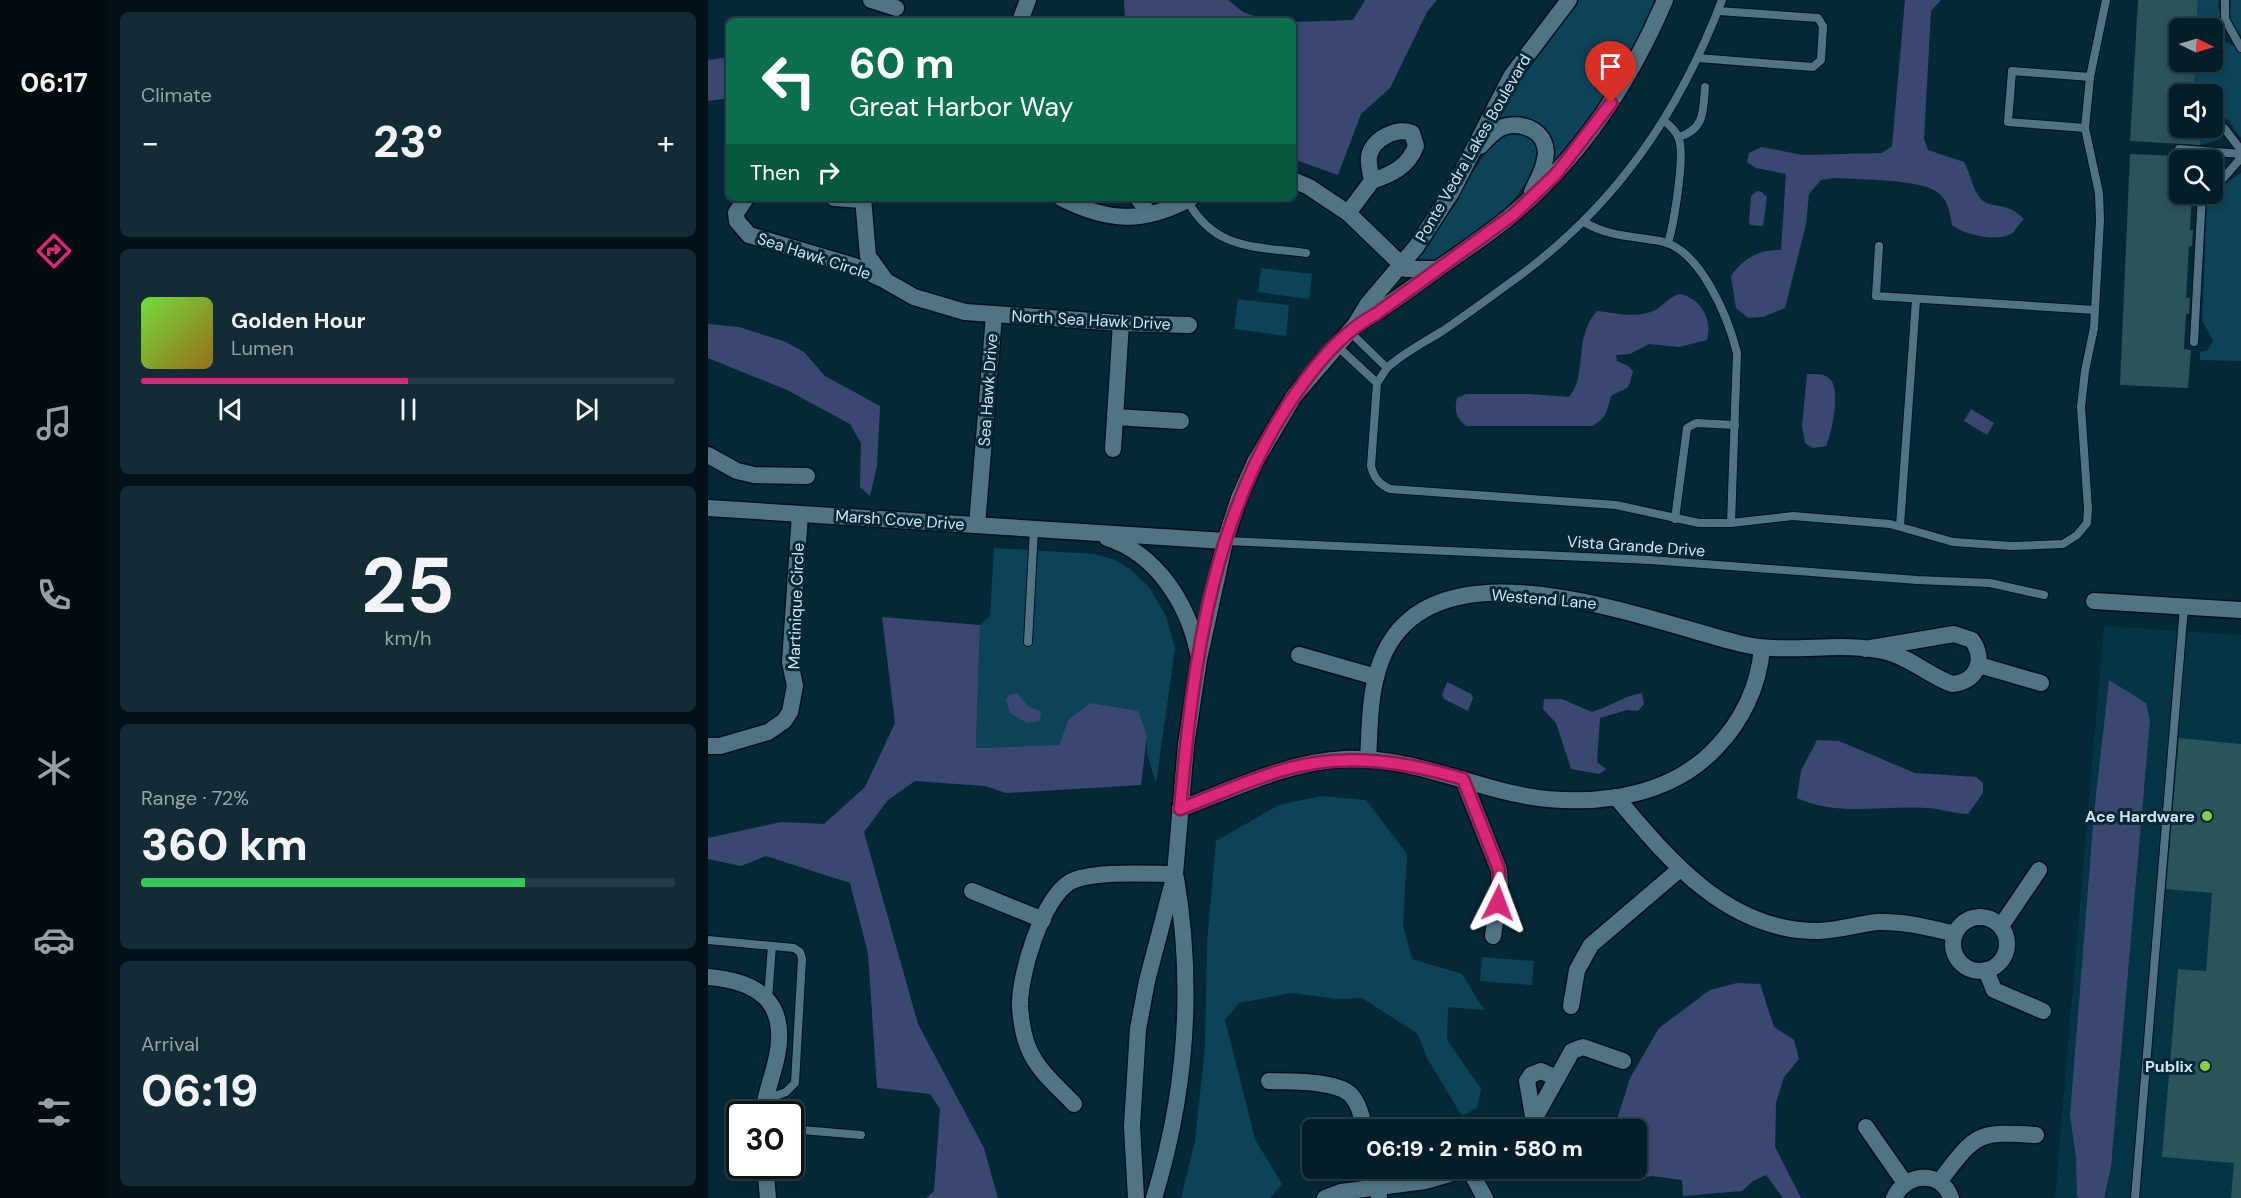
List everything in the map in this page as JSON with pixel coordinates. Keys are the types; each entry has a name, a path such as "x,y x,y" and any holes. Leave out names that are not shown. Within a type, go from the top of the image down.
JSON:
{"street":[{"path":"871,0 895,10"},
{"path":"1021,18 1028,0"},
{"name":"Ponte Vedra Lakes Boulevard","path":"1136,1198 1132,1126 1138,1029 1147,981 1175,874 1180,809 1199,658 1225,541 1239,498 1273,428 1311,372 1352,328 1367,305 1401,266 1430,227 1512,75 1548,24 1569,0"},
{"name":"Ponte Vedra Lakes Boulevard","path":"1352,328 1376,314 1487,234 1530,198 1581,144 1611,103 1639,57 1665,0"},
{"path":"1470,156 1498,129 1522,125 1532,129 1545,146 1545,159 1530,198"},
{"path":"1296,181 1309,187 1348,213 1401,266 1413,271 1437,269"},
{"path":"1348,213 1372,182"},
{"name":"Sea Hawk Circle","path":"744,201 736,213 737,221 749,235 863,269 886,281"},
{"name":"Sea Hawk Drive","path":"863,201 868,256 886,281 914,297 939,307 994,315 977,525"},
{"path":"1067,201 1085,211 1125,219 1149,214 1184,201"},
{"path":"1140,201 1149,214"},
{"name":"North Sea Hawk Drive","path":"994,315 1120,323 1189,324"},
{"path":"1113,449 1120,323"},
{"path":"1115,417 1181,421"},
{"path":"708,455 737,471 754,475 807,476"},
{"name":"Marsh Cove Drive","path":"708,508 1225,541"},
{"name":"Martinique Circle","path":"708,746 720,746 768,732 784,721 790,712 795,686 790,662 800,514"},
{"name":"Marsh Cove Drive","path":"1091,533 1130,548 1162,576 1186,614 1199,658"},
{"name":"Westend Lane","path":"1368,760 1371,706 1376,677 1388,646 1414,618 1445,600 1475,593 1509,593 1595,602 1762,648 1865,649"},
{"path":"2094,601 2241,610"},
{"path":"1954,634 1972,640 1978,649 1979,665 1971,678 1952,684 1906,658 1865,649 1954,634"},
{"path":"1180,809 1282,770 1313,763 1368,760 1404,764 1531,796 1568,800 1616,797 1641,792 1676,779 1710,754 1737,722 1748,704 1756,682 1762,648"},
{"path":"1299,655 1376,677"},
{"path":"1979,665 2041,683"},
{"path":"1463,779 1499,870 1500,887 1493,936"},
{"path":"1616,797 1680,869 1725,904 1770,924 1797,930 1821,931 1877,922 1898,922 1955,934"},
{"path":"1571,1006 1577,970 1591,945 1680,869"},
{"path":"2001,926 2039,870"},
{"path":"1074,1104 1037,1064 1023,1031 1020,1005 1022,983 1043,920 1059,891 1081,877 1175,874"},
{"name":"Ponte Vedra Lakes Boulevard","path":"1154,1198 1172,1133 1185,1044 1184,961 1175,874"},
{"path":"972,891 1043,920"},
{"path":"1984,917 2001,926 2007,940 2007,950 2002,960 1986,970 1977,970 1960,962 1953,944 1955,934 1965,922 1984,917"},
{"path":"1986,970 1994,990 2043,1011"},
{"path":"708,977 746,983 759,990 768,999 775,1012 778,1049 765,1101"},
{"path":"1535,1119 1572,1051 1583,1047 1623,1060"},
{"path":"1530,1119 1527,1081 1531,1075 1541,1071 1557,1078"},
{"path":"1269,1081 1322,1084 1342,1089 1355,1102 1361,1119"},
{"path":"1866,1127 1905,1183"},
{"path":"1939,1182 1976,1139 1998,1132 2036,1135"},
{"path":"1894,1198 1905,1183 1924,1177 1939,1182 1951,1198"},
{"path":"766,1179 768,1198"},
{"path":"1325,1198 1341,1192 1379,1193 1432,1179"},
{"path":"1475,1179 1485,1198"}],"lane":[{"path":"1722,0 1698,58 1664,121 1637,161 1584,222 1519,276 1387,368 1377,382 1371,466 1377,481 1383,486 1390,489 1616,505 1699,523 1731,523 1793,516 1900,526 1953,542 2012,546 2063,544 2077,535 2087,523 2081,407 2095,310 2100,220 2099,193 2085,128 2090,77 2106,0"},
{"path":"2225,0 2225,19 2241,48"},
{"path":"1698,58 1812,67 1821,60 1823,26 1818,18 1718,11"},
{"path":"2085,128 2008,122 2012,71 2090,77"},
{"path":"1678,137 1691,134 1698,127 1702,116 1705,87"},
{"path":"1664,121 1673,128 1678,137 1675,213 1668,243"},
{"path":"2223,128 2241,154"},
{"path":"2179,149 2241,154"},
{"path":"2223,178 2241,154"},
{"path":"1190,201 1203,224 1218,237 1246,245 1306,253"},
{"path":"2194,342 2201,204"},
{"path":"1584,222 1609,234 1668,243 1693,259 1702,271 1733,337 1738,362 1731,523"},
{"path":"1879,246 1876,296 2095,310"},
{"path":"1900,526 1916,300"},
{"path":"1352,328 1387,368"},
{"path":"1336,345 1377,382"},
{"path":"1675,519 1687,428 1696,423 1735,425"},
{"path":"1028,642 1034,529"},
{"name":"Vista Grande Drive","path":"1225,541 1650,560 1906,580 1990,583 2044,596"},
{"path":"2135,1198 2184,607"},
{"path":"708,940 794,948 800,952 802,959 795,1083 773,1101"},
{"path":"768,999 772,946"},
{"path":"804,1130 861,1135"}],"shaded area":[{"path":"1124,0 1228,0 1243,12 1260,18 1125,18"},
{"path":"1365,0 1437,0 1427,12 1390,88 1361,114 1338,175 1296,160 1296,22 1353,20"},
{"path":"1576,0 1660,0 1623,76 1548,173 1553,147 1492,122 1506,95"},
{"path":"1905,0 1941,0 1931,11 1924,139 1928,150 1964,162 1976,192 1982,200 2006,207 2024,219 2011,234 1997,237 1980,236 1964,232 1952,225 1946,202 1933,189 1891,181 1834,178 1821,180 1809,194 1806,224 1785,308 1763,317 1748,318 1736,308 1731,276 1741,264 1753,256 1766,251 1781,250 1786,174 1756,168 1747,162 1749,153 1761,147 1803,155 1882,153 1892,146"},
{"path":"2198,0 2219,0 2218,7 2221,18 2207,18 2197,15"},
{"path":"2231,0 2241,0 2241,36 2230,19"},
{"path":"2223,41 2241,52 2241,138 2223,117 2223,84 2194,82 2196,72 2223,72"},
{"path":"726,57 726,98 708,101 708,60"},
{"path":"1508,132 1528,136 1537,144 1539,157 1521,191 1487,227 1454,254 1431,263 1410,264 1492,144"},
{"path":"2200,138 2218,138 2216,141 2200,145"},
{"path":"2241,173 2241,361 2200,360 2200,352 2207,351 2213,341 2202,320 2207,204 2223,204 2223,185"},
{"path":"1757,191 1767,197 1763,226 1749,223 1751,196"},
{"path":"1261,268 1312,274 1309,299 1258,292"},
{"path":"1679,294 1699,304 1703,310 1708,324 1707,340 1679,347 1649,344 1630,354 1616,355 1617,361 1633,371 1630,383 1626,388 1611,396 1604,417 1592,426 1466,426 1458,417 1457,398 1466,394 1529,394 1569,397 1578,377 1585,333 1597,311 1626,315 1648,313"},
{"path":"1238,299 1289,305 1286,336 1234,329"},
{"path":"708,324 739,327 786,342 804,352 825,376 880,406 877,466 870,496 860,487 861,443 850,424 787,390 708,358"},
{"path":"1807,374 1819,374 1830,379 1835,392 1831,432 1826,446 1813,448 1805,443 1802,426"},
{"path":"1971,409 1994,423 1987,435 1964,421"},
{"path":"994,548 1095,554 1115,560 1130,569 1149,587 1166,616 1175,649 1156,783 1147,754 1147,736 1068,720 1059,745 976,748 980,625 990,616"},
{"path":"882,617 980,625 976,748 1059,745 1068,720 1090,703 1138,711 1147,736 1141,785 1006,793 985,786 915,781 888,800 864,832 918,1024 984,1148 998,1198 926,1198 934,1191 940,1109 930,1094 877,1088 868,953 850,883 766,856 741,866 708,859 708,838 781,822 824,824 865,787 895,723"},
{"path":"2104,626 2241,635 2241,1198 2055,1198"},
{"path":"2109,680 2146,703 2150,720 2111,1167 2104,1198 2080,1198 2077,1196 2076,1158 2070,1115 2094,813"},
{"path":"1447,682 1471,694 1473,698 1468,711 1444,699 1442,695"},
{"path":"1017,693 1028,706 1041,712 1040,721 1027,723 1010,713 1006,700 1009,695"},
{"path":"1642,693 1644,704 1638,711 1627,710 1600,718 1597,762 1606,769 1599,774 1571,769 1556,723 1543,709 1544,699 1562,699 1592,712"},
{"path":"1817,740 1839,741 1915,773 1976,777 1983,783 1983,793 1968,814 1931,808 1844,809 1813,804 1797,798 1801,771"},
{"path":"1321,796 1366,800 1407,854 1403,925 1412,959 1462,974 1484,1010 1448,1007 1447,1040 1481,1089 1477,1108 1462,1116 1427,1058 1418,1034 1362,998 1337,999 1291,993 1239,1003 1225,1020 1255,1139 1282,1184 1270,1198 1181,1198 1195,1141 1205,1047 1207,943 1216,841 1279,805"},
{"path":"1482,957 1534,961 1532,985 1480,981"},
{"path":"1737,983 1760,984 1774,1027 1794,1040 1799,1059 1784,1077 1776,1103 1775,1147 1801,1198 1783,1198 1766,1175 1753,1181 1742,1191 1683,1196 1682,1180 1647,1177 1647,1119 1617,1119 1630,1078 1659,1028 1710,990"}],"building":[{"path":"2138,0 2198,0 2197,15 2206,18 2169,18 2169,72 2196,72 2194,82 2197,82 2197,84 2169,84 2169,138 2200,138 2200,145 2130,141"},
{"path":"2130,154 2169,156 2169,204 2191,204 2190,230 2193,230 2192,246 2189,246 2186,298 2190,298 2189,314 2186,314 2184,349 2191,350 2188,388 2120,385"},
{"path":"2179,738 2241,744 2241,1198 2231,1198 2234,1163 2162,1157 2178,969 2206,971 2212,893 2166,889"}],"place":[{"name":"Ace Hardware","path":"2207,816"},
{"name":"Publix","path":"2205,1066"}],"route":[{"path":"1498,903 1499,870 1463,779 1404,764 1344,759 1282,770 1180,809 1186,745 1209,602 1225,541 1239,498 1255,462 1273,428 1294,396 1311,372 1355,325 1376,314 1514,214 1556,174 1611,103"}]}
